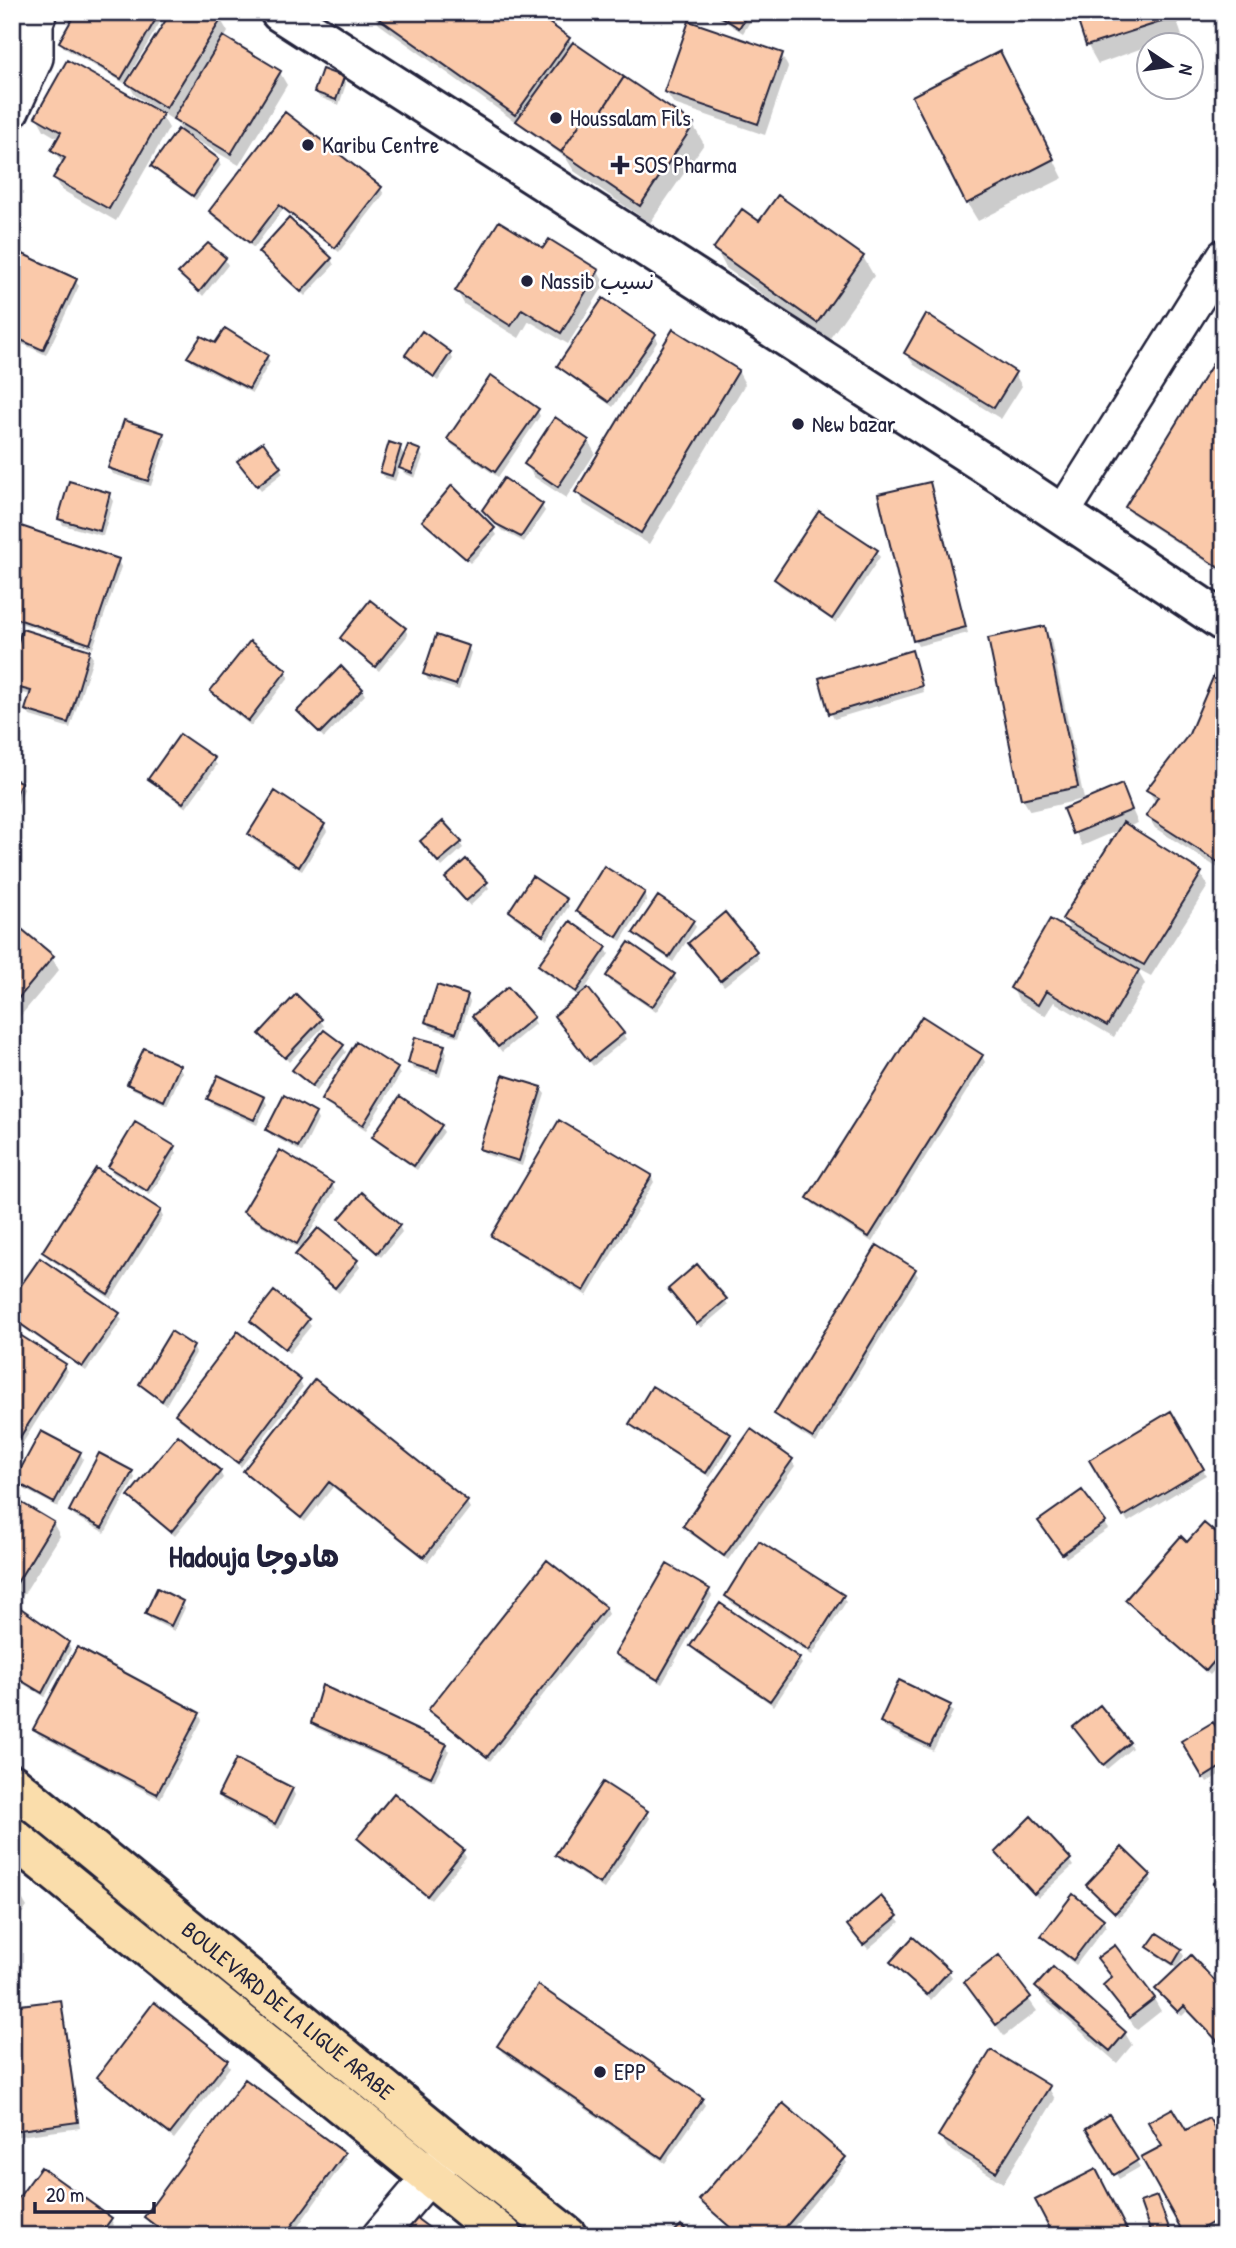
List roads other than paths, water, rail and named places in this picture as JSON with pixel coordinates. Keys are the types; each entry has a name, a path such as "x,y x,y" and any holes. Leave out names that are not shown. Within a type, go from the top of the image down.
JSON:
{"main road":[{"name":"BOULEVARD DE LA LIGUE ARABE","path":"12,1784 454,2147 567,2236"},
{"name":"BOULEVARD DE LA LIGUE ARABE","path":"12,1837 503,2236"}],"street":[{"path":"12,111 36,58 36,23 40,12"},
{"path":"280,12 1062,514 1224,622"},
{"path":"1062,514 1224,256"},
{"path":"379,2236 454,2147"}],"place":[{"name":"Houssalam Fils","path":"556,118"},
{"name":"Karibu Centre","path":"308,145"},
{"name":"SOS Pharma","path":"620,165"},
{"name":"Nassib نسيب","path":"527,281"},
{"name":"New bazar","path":"798,424"},
{"name":"EPP","path":"600,2072"}],"district":[{"name":"Hadouja هادوجا","path":"254,1557"}]}
